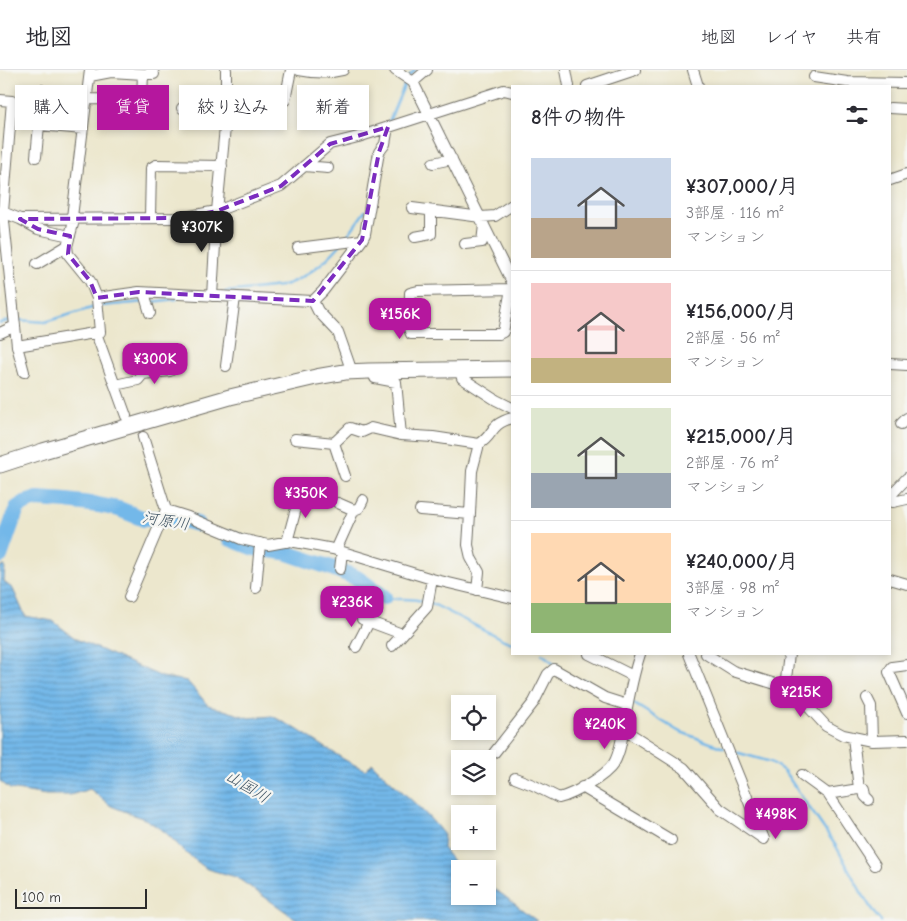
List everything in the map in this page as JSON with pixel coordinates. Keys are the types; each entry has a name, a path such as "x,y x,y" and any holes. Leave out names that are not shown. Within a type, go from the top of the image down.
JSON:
{"street":[{"path":"226,70 227,85"},
{"path":"287,90 291,70"},
{"path":"299,70 313,73 332,73 343,70"},
{"path":"395,70 413,82 430,113 511,285"},
{"path":"413,82 427,70"},
{"path":"566,70 569,85"},
{"path":"590,85 635,70"},
{"path":"693,70 698,85"},
{"path":"143,74 142,97 139,100 87,99 90,73 154,74"},
{"path":"813,78 847,82 907,83"},
{"path":"20,218 179,218 217,211 281,186 330,144 504,90 511,92"},
{"path":"0,100 12,101 1,212 4,264 24,372"},
{"path":"891,108 907,109"},
{"path":"97,298 144,292 313,301 324,291 365,234 379,152 385,144 388,127"},
{"path":"36,157 39,130"},
{"path":"18,346 100,332 97,298 90,281 68,254 68,241 73,217 83,130"},
{"path":"212,296 217,211 225,130"},
{"path":"433,163 452,159"},
{"path":"150,217 151,168 156,164 222,166"},
{"path":"304,166 328,168"},
{"path":"891,180 907,174"},
{"path":"412,208 482,221 495,216 511,206"},
{"path":"415,237 431,234 431,211"},
{"path":"1,212 20,218 38,229 68,241"},
{"path":"465,244 482,242 482,221"},
{"path":"298,248 362,240"},
{"path":"37,264 68,241"},
{"path":"511,287 418,291 410,294 409,329 411,334 499,334 503,332 511,292"},
{"path":"144,292 150,313"},
{"path":"226,366 235,298"},
{"path":"313,301 318,311 338,332 352,372"},
{"path":"0,333 15,326"},
{"path":"96,333 126,416"},
{"path":"115,386 138,380 143,374 170,371 170,364"},
{"path":"891,364 907,365"},
{"path":"0,465 230,396 316,377 373,371 511,369"},
{"path":"460,370 462,378 511,408"},
{"path":"373,371 375,378 396,382 401,435"},
{"path":"295,439 334,443 350,428 362,432 371,428 401,435 433,437 479,444 485,441 492,429 498,424 511,418"},
{"path":"129,597 166,510 143,437"},
{"path":"334,443 344,476"},
{"path":"477,590 478,572 471,558 468,545 472,471 479,444"},
{"path":"891,495 907,478"},
{"path":"287,542 301,490"},
{"path":"891,501 907,499"},
{"path":"340,568 339,551 354,510 359,508 363,500"},
{"path":"338,503 354,510"},
{"path":"166,510 241,538 260,543 268,545 287,542 339,551 432,579 511,598"},
{"path":"420,510 470,514"},
{"path":"256,588 260,543"},
{"path":"392,646 427,607 432,579"},
{"path":"891,579 907,584"},
{"path":"356,647 366,620 402,634"},
{"path":"591,655 633,676"},
{"path":"515,778 559,798 568,796 608,771 615,761 633,676 640,655"},
{"path":"623,729 684,768 720,809 764,839 689,655"},
{"path":"708,655 733,671 785,688 802,700 826,726 843,736 872,741 907,740"},
{"path":"785,688 789,655"},
{"path":"907,665 892,668 889,672 907,713"},
{"path":"496,750 534,702 548,674 554,669 605,698 628,705"},
{"path":"867,698 871,706 872,741"},
{"path":"853,738 859,790"},
{"path":"802,775 828,794 875,865"},
{"path":"582,787 671,840"},
{"path":"828,794 864,789 865,796 869,800"}],"highlighted area":[{"path":"388,127 379,152 362,240 313,301 139,292 97,298 90,281 68,254 70,236 38,229 20,219 179,218 217,211 281,186 330,144"}],"water":[{"name":"山国川","path":"5,566 4,582 13,589 25,616 53,621 76,639 162,677 187,681 208,705 249,718 272,716 365,770 372,763 428,816 444,835 443,848 452,860 451,905 496,905 496,891 537,921 299,921 236,877 207,869 187,854 166,833 147,820 111,806 90,789 70,795 46,795 10,789 0,781 0,567"}],"waterway":[{"path":"409,76 415,70"},
{"path":"388,124 406,81"},
{"path":"345,239 365,211"},
{"path":"225,292 281,286 289,283 314,270 340,245"},
{"path":"150,302 177,299"},
{"path":"101,306 145,302"},
{"path":"18,320 45,322 95,307"},
{"path":"0,323 13,320"},
{"name":"河原川","path":"0,556 17,508 37,499 98,505 119,509 144,519 175,518 197,524"},
{"name":"河原川","path":"229,538 254,548 284,552 332,568 357,578 384,597"},
{"path":"384,597 425,602"},
{"path":"431,603 511,643"},
{"path":"543,655 559,667"},
{"path":"584,680 609,695"},
{"path":"631,702 678,731 724,748"},
{"path":"732,751 771,762 784,771 836,846 861,892 881,921"}]}
